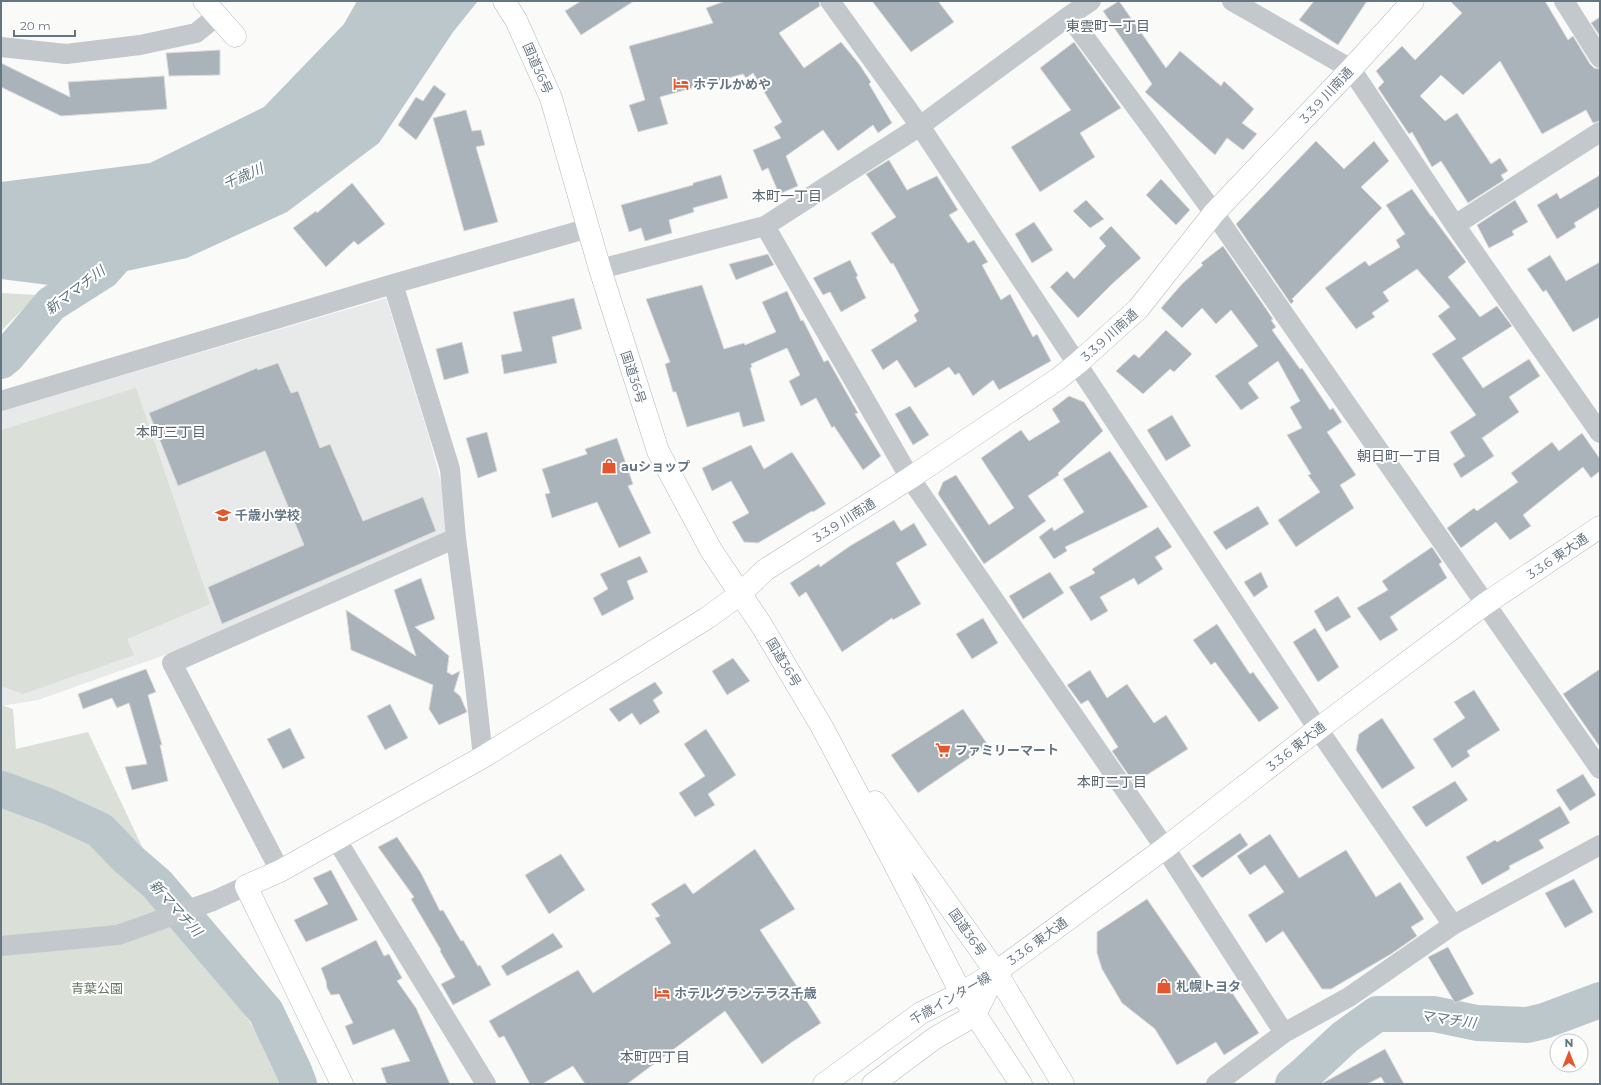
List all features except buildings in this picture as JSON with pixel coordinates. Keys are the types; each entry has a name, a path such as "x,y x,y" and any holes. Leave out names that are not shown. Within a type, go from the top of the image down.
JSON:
{"main road":[{"name":"3.3.9 川南通","path":"246,886 280,871 483,756 707,618 740,594 765,570 910,478 1058,379 1138,309 1214,213 1414,1"},
{"name":"国道36号","path":"509,3 551,98 600,269 658,451 711,550 762,626 822,727 961,993 1021,1084"},
{"path":"210,8 235,36"},
{"name":"3.3.6 東大通","path":"996,972 1165,848 1318,729 1485,604 1600,527"},
{"name":"国道36号","path":"822,727 996,972 1063,1084"},
{"path":"246,886 342,1084"},
{"name":"千歳インター線","path":"824,1084 921,1013 961,993 996,972"},
{"name":"千歳インター線","path":"975,1016 996,972"},
{"path":"873,1084 935,1038 975,1016"}],"street":[{"path":"830,1 920,126 1078,363 1318,729 1453,925"},
{"path":"600,269 765,226 920,126 1091,1"},
{"path":"1232,1 1351,69 1455,225 1600,433"},
{"path":"1564,1 1600,58"},
{"path":"1,48 66,54 140,45 196,33 210,8"},
{"path":"1069,16 1214,213 1600,769"},
{"path":"1455,225 1600,132"},
{"path":"765,226 910,478 1165,848 1284,1033"},
{"path":"1,401 393,284 589,228"},
{"path":"393,284 450,469 456,538 483,756"},
{"path":"280,871 172,663 456,538"},
{"path":"336,839 486,1084"},
{"path":"1216,1084 1284,1033 1349,997 1453,925 1600,845"},
{"path":"1,946 118,935 213,902 246,886"}],"shaded area":[{"name":"千歳小学校","path":"386,298 429,437 445,497 447,534 176,651 38,700 1,706 1,411"}],"green space":[{"path":"1,293 37,295 1,331"},
{"path":"136,388 210,604 127,639 134,655 23,694 1,686 1,430"},
{"name":"青葉公園","path":"1,705 13,709 16,749 88,732 145,853 277,1065 282,1084 1,1084"}],"water":[{"name":"千歳川","path":"357,1 478,1 453,32 379,143 287,212 187,258 57,286 1,279 1,182 150,163 264,107 344,24"}],"waterway":[{"name":"新ママチ川","path":"1,361 8,355 51,304 103,271 126,245"},
{"name":"新ママチ川","path":"1,789 50,807 100,830 127,858 157,884 266,1012 299,1084"},
{"name":"ママチ川","path":"1293,1084 1345,1037 1377,1014 1434,1014 1477,1023 1527,1025 1544,1021 1600,1000"}],"place":[{"name":"ホテルかめや","path":"681,84"},
{"name":"auショップ","path":"609,466"},
{"name":"千歳小学校","path":"223,515"},
{"name":"ファミリーマート","path":"943,750"},
{"name":"札幌トヨタ","path":"1164,986"},
{"name":"ホテルグランテラス千歳","path":"662,993"}],"district":[{"name":"東雲町一丁目","path":"1108,26"},
{"name":"本町一丁目","path":"787,196"},
{"name":"本町三丁目","path":"171,432"},
{"name":"朝日町一丁目","path":"1399,456"},
{"name":"本町二丁目","path":"1112,782"},
{"name":"本町四丁目","path":"655,1057"}]}
